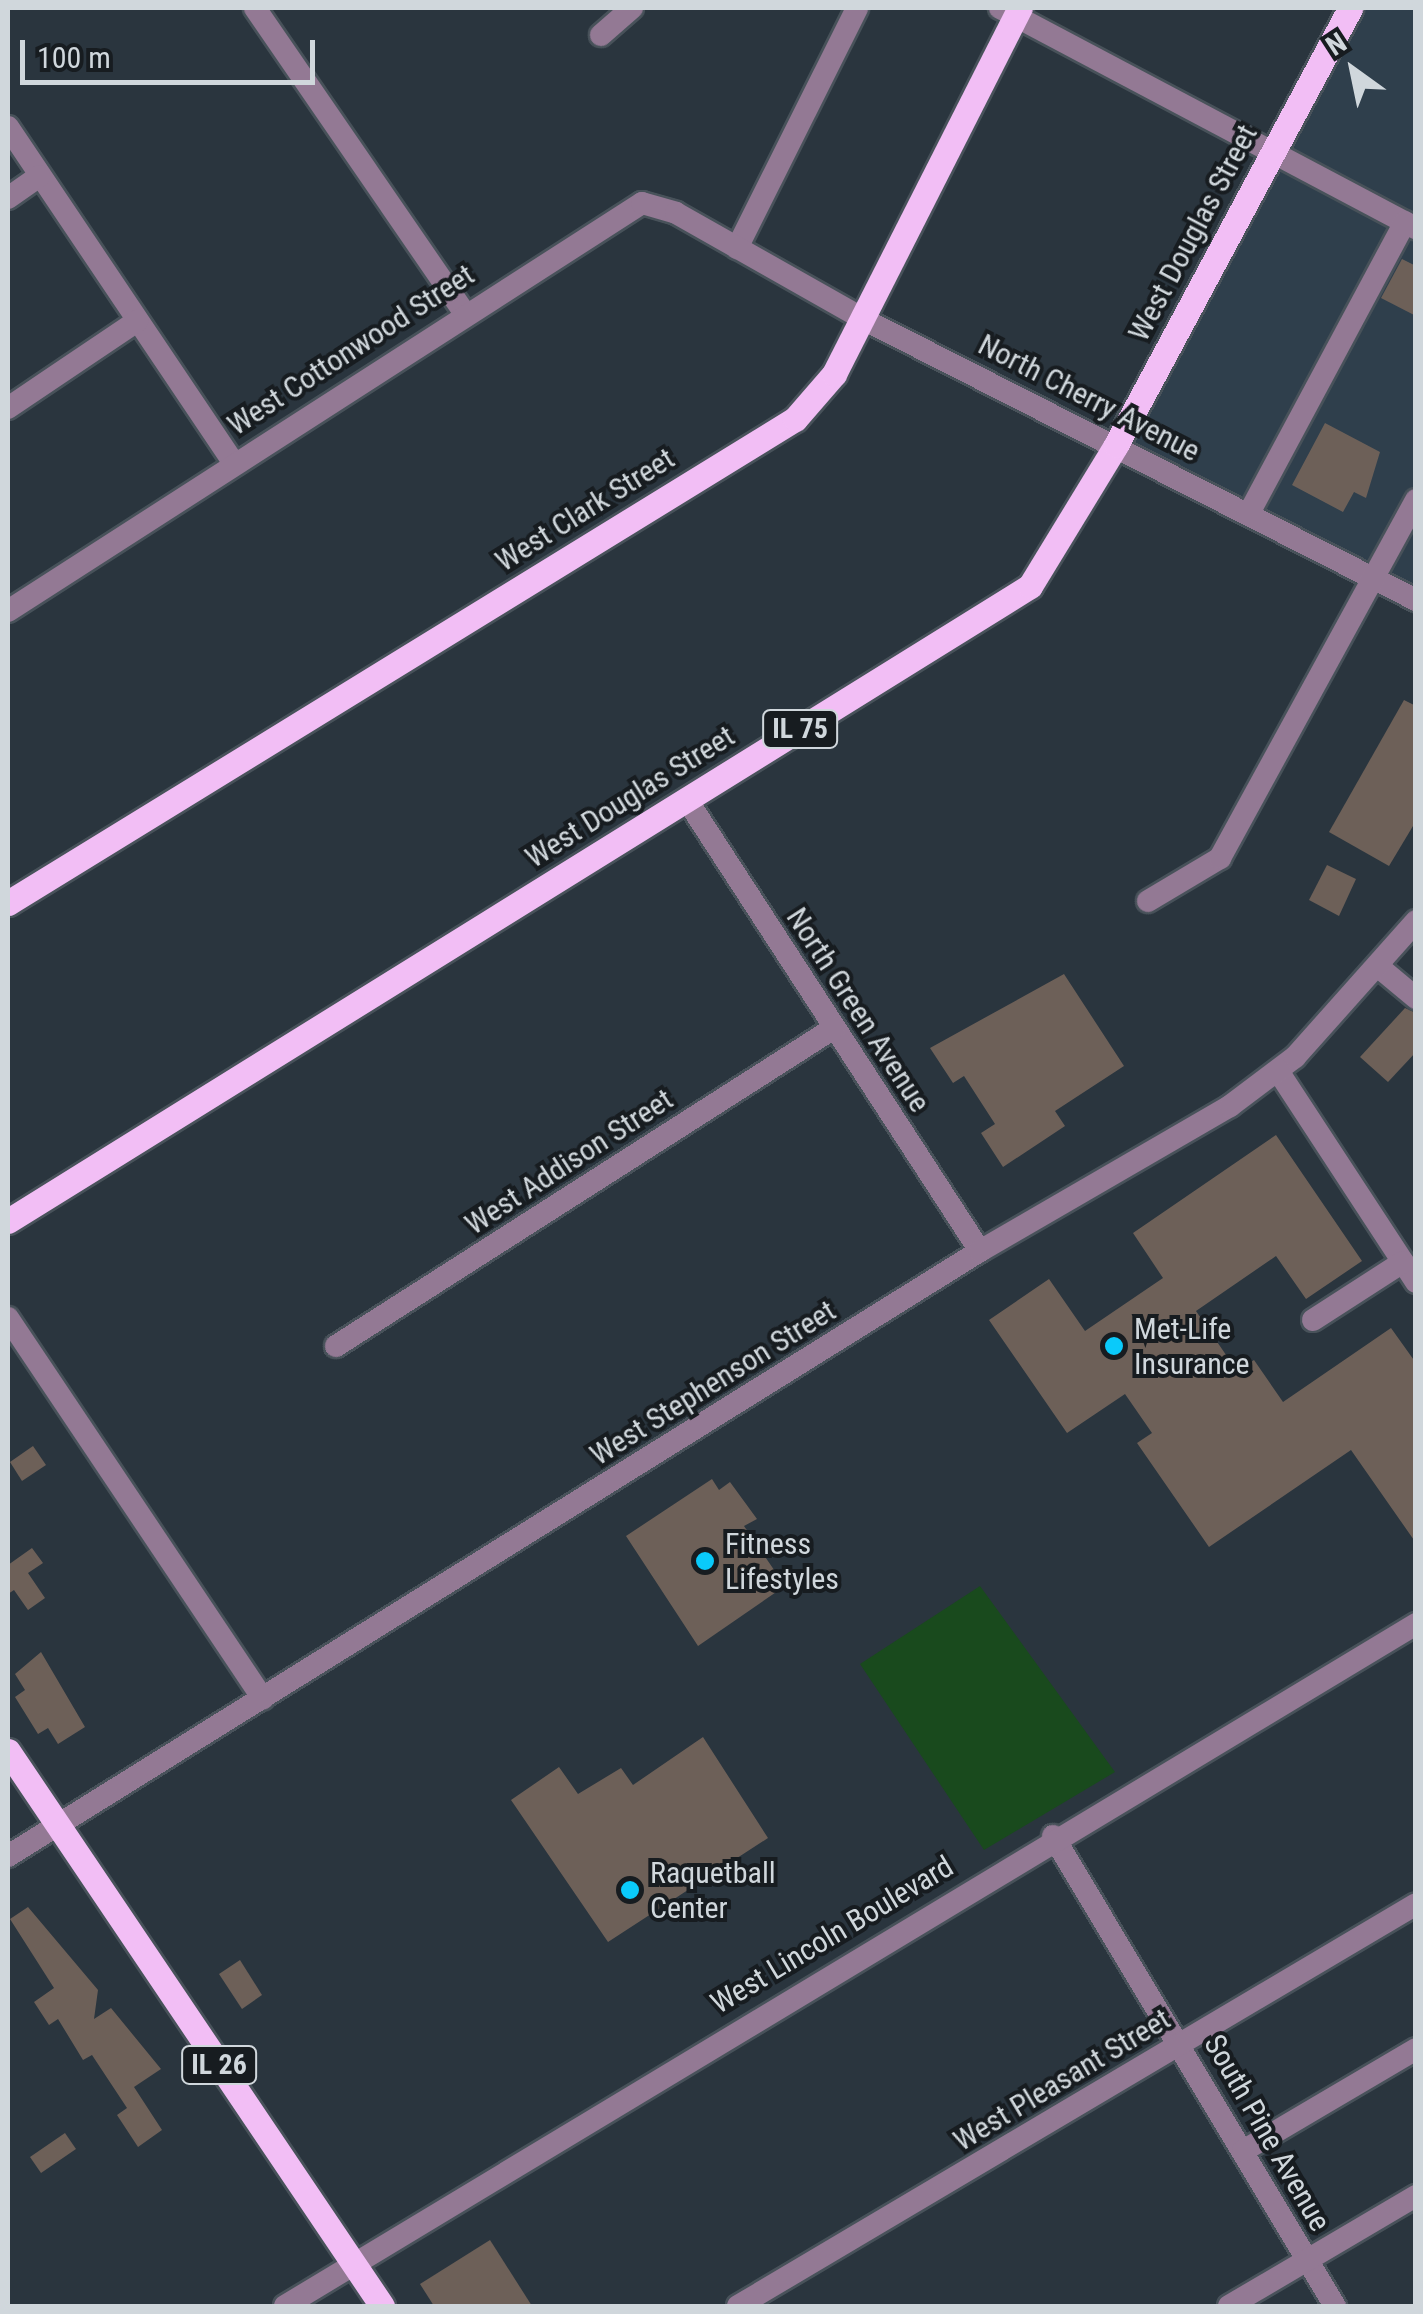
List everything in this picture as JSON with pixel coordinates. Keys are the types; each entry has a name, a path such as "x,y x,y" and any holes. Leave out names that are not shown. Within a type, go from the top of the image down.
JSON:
{"main road":[{"name":"West Douglas Street","path":"8,1221 1030,586 1116,444 1350,8"},
{"name":"West Clark Street","path":"8,904 795,420 834,374 1012,10"},
{"name":"IL 26","path":"8,1750 382,2306"}],"street":[{"path":"255,8 464,312"},
{"path":"601,34 632,8"},
{"path":"737,248 858,8"},
{"path":"1012,10 1410,225 1249,513"},
{"path":"8,127 233,462"},
{"path":"8,198 39,176"},
{"name":"West Cottonwood Street","path":"8,611 464,312 642,204 676,213 737,248"},
{"name":"North Cherry Avenue","path":"737,248 863,319 1116,444 1416,600"},
{"path":"8,408 137,320"},
{"path":"1148,901 1220,858 1416,500"},
{"name":"North Green Avenue","path":"687,800 980,1252"},
{"name":"West Stephenson Street","path":"8,1856 980,1252 1278,1072 1380,968 1416,922"},
{"path":"1380,968 1416,998"},
{"name":"West Addison Street","path":"336,1346 834,1028"},
{"path":"1278,1072 1409,1272 1313,1320"},
{"path":"8,1318 263,1699"},
{"name":"West Lincoln Boulevard","path":"286,2306 351,2262 1053,1836 1416,1624"},
{"name":"South Pine Avenue","path":"1053,1836 1335,2306"},
{"name":"West Pleasant Street","path":"738,2306 1416,1904"},
{"path":"1243,2151 1416,2049"},
{"path":"1228,2306 1416,2196"}],"shaded area":[{"path":"1350,8 1415,8 1415,600 1116,445"}],"green space":[{"path":"980,1586 1115,1772 984,1850 860,1664"}],"building":[{"path":"1402,259 1416,266 1416,316 1381,298"},
{"path":"1325,423 1380,452 1366,498 1354,492 1343,512 1292,485"},
{"path":"1404,700 1416,706 1416,821 1389,866 1329,832"},
{"path":"1327,865 1356,879 1339,916 1309,900"},
{"path":"1064,974 1124,1066 1055,1111 1065,1126 1003,1167 981,1133 995,1124 964,1076 953,1083 930,1048"},
{"path":"1405,1008 1416,1013 1416,1052 1388,1082 1360,1057"},
{"name":"Met-Life Insurance","path":"1276,1135 1362,1261 1306,1299 1276,1256 1196,1311 1237,1371 1254,1360 1283,1402 1391,1328 1416,1363 1416,1543 1351,1450 1209,1547 1137,1443 1152,1433 1125,1394 1067,1433 989,1320 1049,1279 1085,1331 1163,1278 1133,1233"},
{"path":"33,1446 46,1465 22,1481 10,1462"},
{"name":"Fitness Lifestyles","path":"712,1479 719,1490 730,1482 757,1519 744,1526 785,1586 698,1646 626,1536"},
{"path":"32,1548 43,1563 28,1573 45,1598 28,1610 14,1590 8,1594 8,1565"},
{"path":"41,1652 85,1727 58,1744 48,1728 38,1734 15,1697 25,1690 15,1674"},
{"name":"Raquetball Center","path":"703,1737 768,1838 608,1942 511,1800 559,1767 578,1794 621,1768 633,1785"},
{"path":"28,1907 98,1990 94,2019 111,2008 161,2069 134,2087 162,2130 138,2147 117,2115 127,2108 92,2055 83,2060 58,2019 49,2025 34,2002 54,1988 10,1919"},
{"path":"240,1960 262,1995 242,2009 219,1974"},
{"path":"65,2133 76,2149 41,2173 30,2157"},
{"path":"490,2240 532,2306 434,2306 420,2284"}],"place":[{"name":"Met-Life Insurance","path":"1114,1346"},
{"name":"Fitness Lifestyles","path":"705,1561"},
{"name":"Raquetball Center","path":"630,1890"}]}
